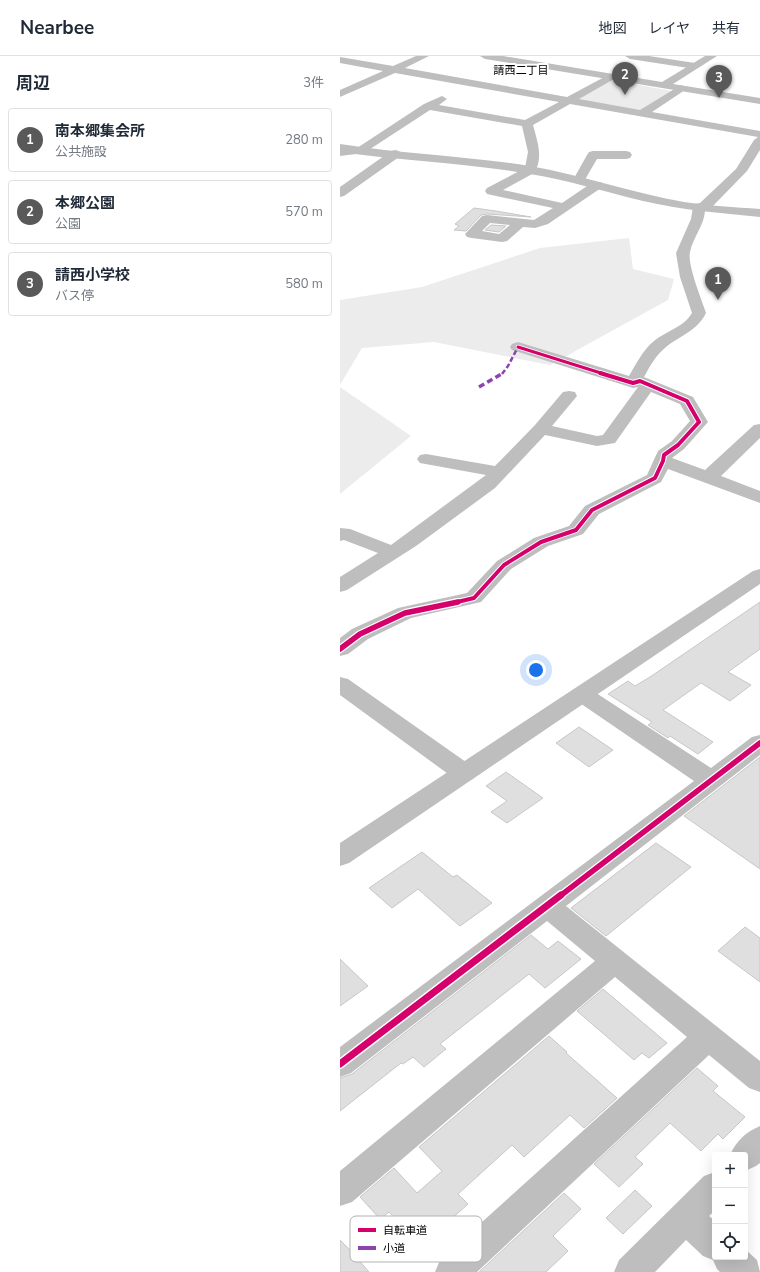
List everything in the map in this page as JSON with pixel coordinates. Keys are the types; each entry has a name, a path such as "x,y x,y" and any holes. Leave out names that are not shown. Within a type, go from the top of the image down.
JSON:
{"street":[{"path":"342,92 424,56"},
{"path":"485,56 760,101"},
{"path":"630,56 695,66"},
{"path":"664,85 712,56"},
{"path":"340,60 760,134"},
{"path":"428,106 527,124 610,77"},
{"path":"340,152 360,151 428,106 471,84"},
{"path":"641,114 681,88"},
{"path":"527,124 534,151 534,159 530,170 491,191 564,207"},
{"path":"541,429 597,441 609,439 640,384 647,358 660,344 688,327 696,319 699,313 687,276 683,253 698,219 701,207 741,170 760,140"},
{"path":"340,148 380,154 430,157 530,170 579,180 642,198 701,207 760,213"},
{"path":"340,193 395,154"},
{"path":"579,180 593,155 626,155"},
{"path":"517,224 534,224 543,221 597,185"},
{"path":"340,649 360,634 405,613 474,598 504,564 541,542 576,530 592,510 655,478 663,461 664,455 678,445 699,422 686,401 640,384 518,347"},
{"path":"340,586 393,552 488,484 541,429 569,396"},
{"path":"708,478 760,428"},
{"path":"426,459 500,472"},
{"path":"663,461 760,497"},
{"path":"340,535 343,533 393,552"},
{"path":"340,856 760,575"},
{"path":"340,684 464,773"},
{"path":"582,694 712,780"},
{"path":"345,1053 546,905 760,743"},
{"path":"546,905 760,1079"},
{"path":"340,1191 615,961"},
{"path":"482,1244 708,1037"},
{"path":"748,1153 760,1141"},
{"path":"631,1272 714,1188"},
{"path":"686,1217 712,1241"},
{"path":"732,1260 745,1272"},
{"path":"452,1272 463,1262"}],"shaded area":[{"path":"608,80 672,91 643,110 576,99"},
{"path":"629,238 633,269 674,279 668,300 550,365 434,342 362,348 340,385 340,300 422,287 540,248"},
{"path":"340,387 411,436 340,494"}],"building":[{"path":"474,208 531,217 487,214 481,215 466,231 454,230 459,226 455,224"},
{"path":"491,225 506,226 499,232 485,230"},
{"path":"760,602 760,649 728,672 751,685 730,701 701,683 663,710 713,742 698,754 670,736 668,738 648,725 652,722 608,694 628,681 635,686 650,677"},
{"path":"579,727 613,750 589,767 556,743"},
{"path":"760,757 760,869 684,816"},
{"path":"506,772 543,798 507,823 491,812 507,801 486,786"},
{"path":"656,843 691,867 606,936 571,908"},
{"path":"422,852 453,877 457,875 492,903 460,926 418,889 392,908 369,888"},
{"path":"745,927 760,938 760,982 718,951"},
{"path":"531,935 548,949 558,941 581,959 545,988 529,974 440,1044 446,1049 424,1067 413,1057 403,1064 401,1063 340,1111 340,1078 352,1074"},
{"path":"340,959 368,986 340,1006"},
{"path":"603,989 667,1043 649,1058 642,1053 634,1060 577,1011"},
{"path":"549,1036 617,1098 584,1128 570,1115 524,1157 512,1145 458,1194 468,1204 455,1216 393,1216 389,1212 384,1216 377,1216 360,1197 394,1168 417,1193 442,1171 419,1147"},
{"path":"697,1068 718,1086 713,1091 745,1117 723,1139 718,1134 701,1151 670,1123 635,1157 643,1164 619,1187 594,1164"},
{"path":"635,1190 652,1206 623,1234 606,1218"},
{"path":"564,1193 581,1209 553,1236 568,1251 546,1272 479,1272"},
{"path":"340,1240 350,1250 350,1262 360,1262 369,1272 340,1272"}],"marked path":[{"path":"479,387 495,378 505,370 518,347"}],"cycle path":[{"path":"340,649 360,634 405,613 474,598 504,565 541,542 576,530 592,510 655,478 663,461 664,455 678,445 699,422 687,401 640,381 633,383 518,347"},
{"path":"340,1064 760,743"}],"place":[{"name":"本郷公園","path":"625,95"},
{"name":"請西小学校","path":"719,98"},
{"name":"南本郷集会所","path":"718,300"}],"district":[{"name":"請西二丁目","path":"521,70"}]}
